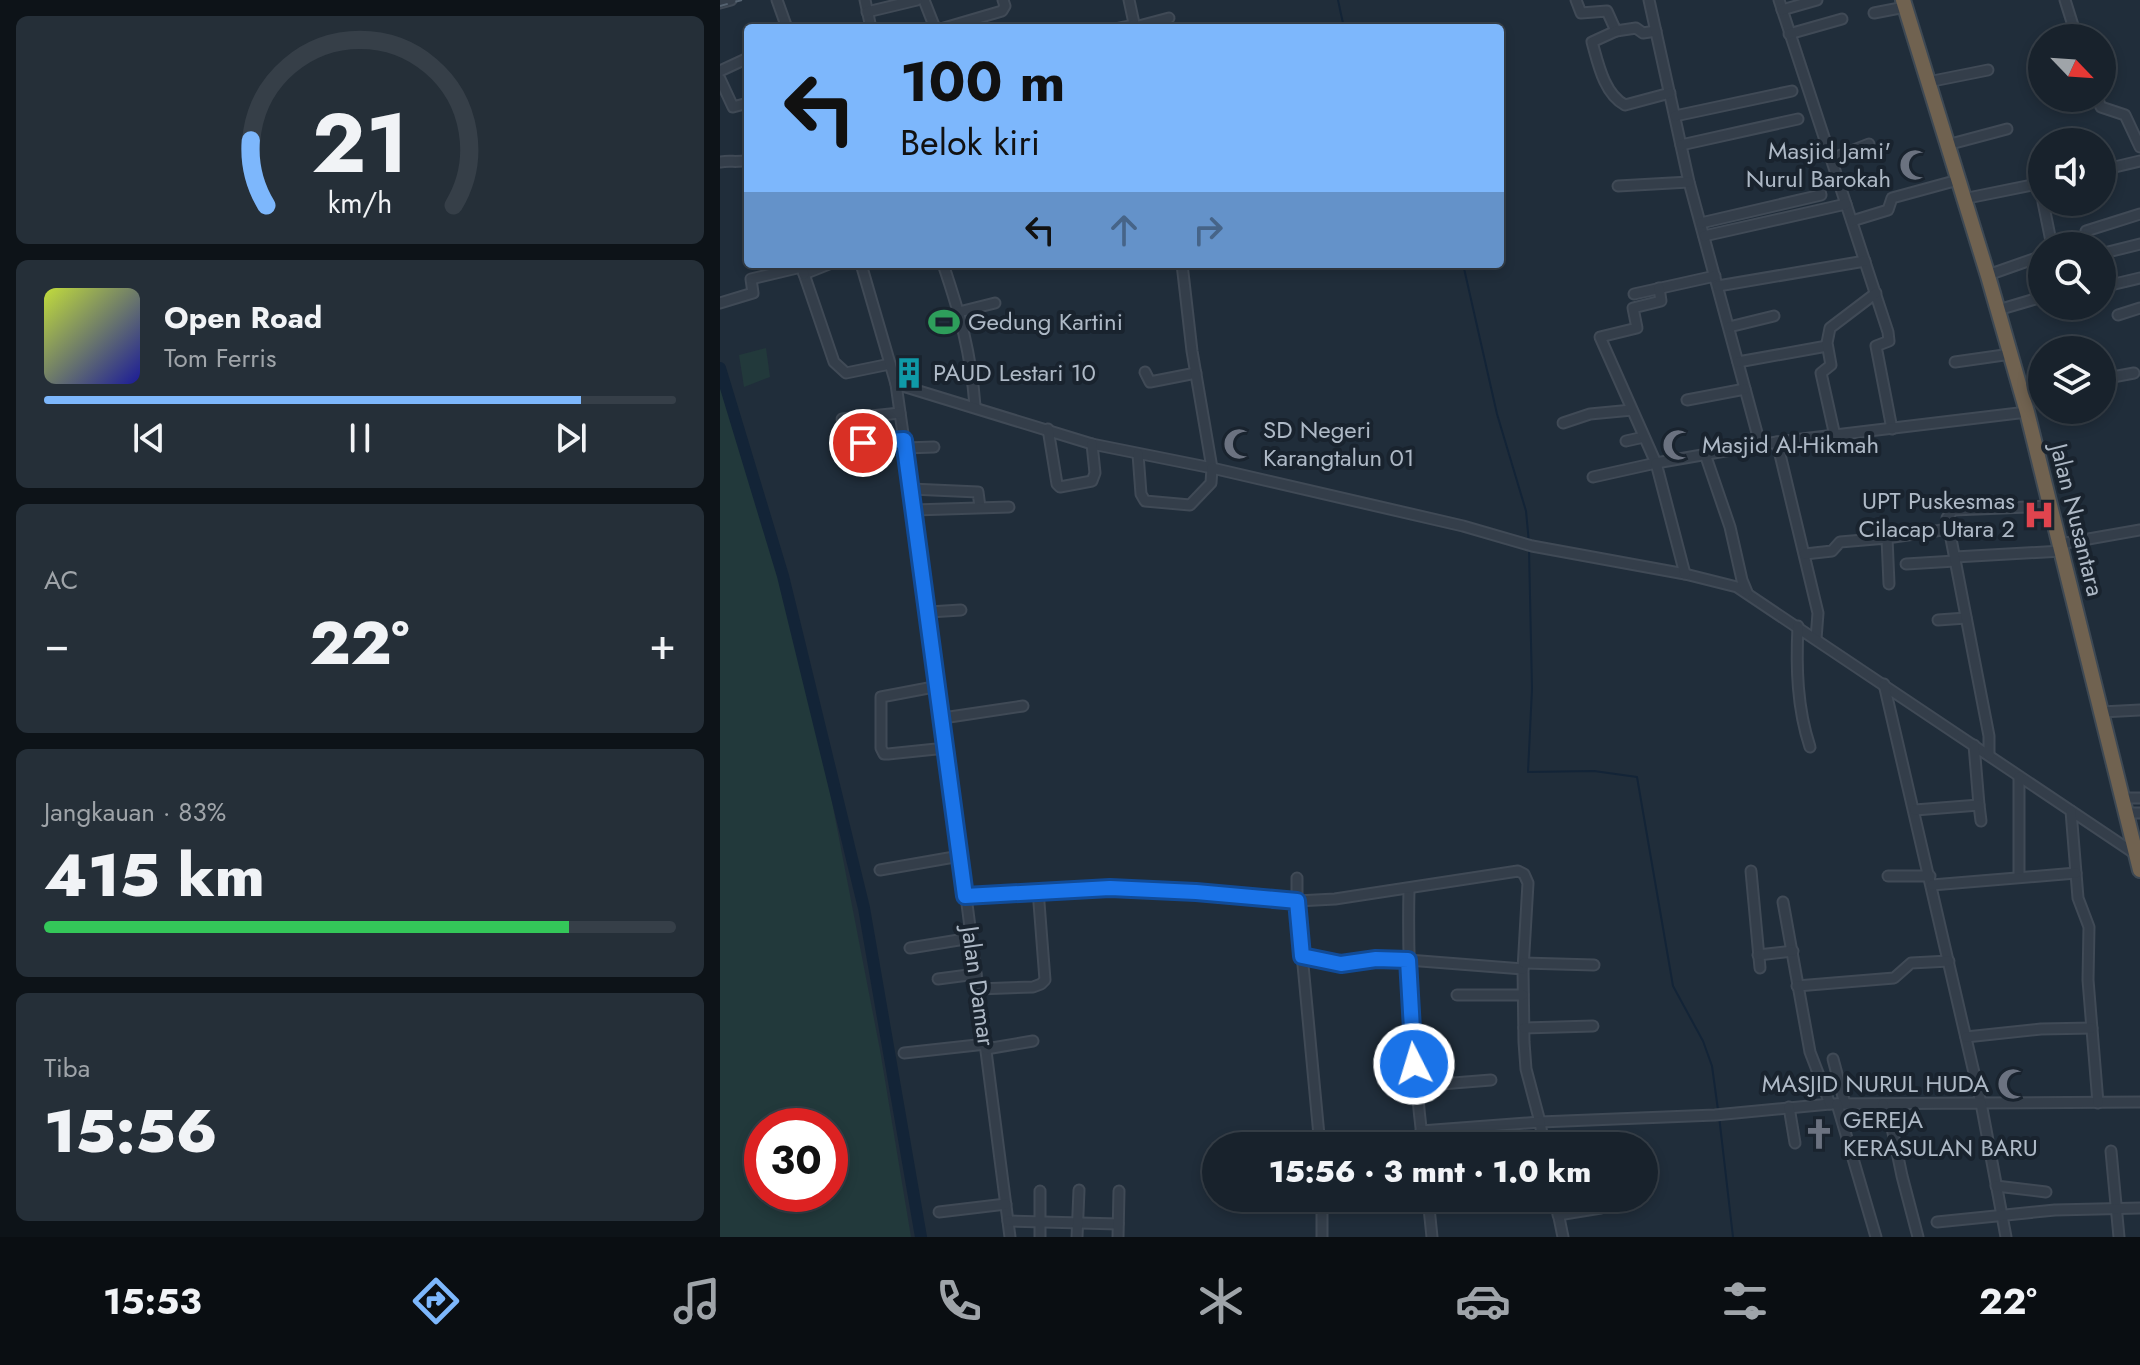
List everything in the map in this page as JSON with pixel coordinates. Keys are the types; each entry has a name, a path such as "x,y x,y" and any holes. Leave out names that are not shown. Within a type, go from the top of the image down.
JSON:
{"highway":[{"name":"Jalan Nusantara","path":"1904,4 2027,412 2102,712 2130,808 2139,860"}],"street":[{"path":"720,3 731,0"},
{"path":"865,0 870,24"},
{"path":"867,12 917,0"},
{"path":"924,0 933,24"},
{"path":"958,24 1002,11 1005,6 1003,0"},
{"path":"1129,0 1134,24"},
{"path":"1576,0 1581,13 1607,11 1616,31"},
{"path":"1649,0 1689,182 1760,444"},
{"path":"1817,0 1781,5 1890,337 1876,346 1892,429"},
{"path":"2065,0 2073,24"},
{"path":"779,1 786,24"},
{"path":"1874,13 1904,4"},
{"path":"1146,24 1169,18"},
{"path":"1789,34 1842,19"},
{"path":"1656,31 1641,33 1636,28 1616,31 1592,42 1605,82 1613,95 1625,105 1670,93"},
{"path":"720,71 744,60"},
{"path":"1928,82 1988,70"},
{"path":"720,79 733,107 744,105"},
{"path":"1675,116 1792,91"},
{"path":"2116,112 2125,115 2140,147"},
{"path":"1681,145 1798,119"},
{"path":"1947,145 2007,129"},
{"path":"1831,159 1869,144"},
{"path":"720,162 744,161"},
{"path":"2116,167 2140,161"},
{"path":"1701,223 1821,195 1818,183 1838,178"},
{"path":"1852,221 1889,209 1892,198 1958,180"},
{"path":"1618,186 1689,182"},
{"path":"1963,199 2028,185"},
{"path":"1704,236 1846,204"},
{"path":"2086,231 2140,214"},
{"path":"2116,250 2140,244"},
{"path":"1634,294 1659,288 1865,261"},
{"path":"1988,275 2028,261"},
{"path":"720,303 753,293 751,279 797,268"},
{"path":"802,268 818,321 839,369 851,373 890,364"},
{"path":"804,274 819,268"},
{"name":"Jalan Damar","path":"864,268 896,384 939,686 1010,1237"},
{"path":"944,268 971,362 975,406"},
{"path":"1138,454 1143,500 1190,505 1208,487 1213,476 1183,268"},
{"path":"2116,284 2140,278"},
{"path":"1659,288 1661,301 1633,308 1637,328 1600,337 1656,463 1685,574"},
{"path":"1835,436 1821,373 1831,365 1827,335 1830,328 1876,293"},
{"path":"1998,310 2028,301"},
{"path":"959,312 995,303"},
{"path":"2118,315 2140,308"},
{"path":"1729,327 1774,316"},
{"path":"1738,362 1827,346"},
{"path":"1955,362 2011,354"},
{"path":"1145,372 1150,382 1196,373"},
{"path":"2116,376 2134,373"},
{"path":"896,384 1092,444 1212,468 1448,523 1528,546 1685,574 1747,592 2139,860"},
{"path":"1687,400 1745,389"},
{"path":"2021,392 2028,391"},
{"path":"1563,423 1590,414 1632,410"},
{"path":"1593,477 1760,444 2027,412"},
{"path":"842,419 900,413"},
{"path":"1048,429 1057,484 1061,488 1092,481 1095,473 1092,444"},
{"path":"1626,441 1644,437"},
{"path":"1777,442 1818,613 1816,639"},
{"path":"851,444 934,447"},
{"path":"1705,454 1730,527 1747,592"},
{"path":"911,489 978,492 980,507"},
{"path":"1989,755 1989,736 1947,518 1953,510 2050,506"},
{"path":"914,510 1009,507"},
{"path":"1805,554 1832,551 1840,542 1949,529"},
{"path":"1906,564 2061,548 2140,530"},
{"path":"1887,538 1889,584"},
{"path":"929,612 961,610"},
{"path":"1938,620 1966,618"},
{"path":"1798,626 1797,679 1810,747"},
{"path":"1884,684 1981,1103 2006,1237"},
{"path":"939,686 881,697 881,748 884,754 946,748"},
{"path":"943,718 1023,706"},
{"path":"2102,712 2140,710"},
{"path":"1974,745 1981,821"},
{"path":"2019,777 2019,876"},
{"path":"2130,808 2140,798"},
{"path":"1915,810 1979,805"},
{"path":"2071,811 2080,908 2089,927 2088,980 2098,1103"},
{"path":"880,870 960,856"},
{"path":"965,896 1038,890 1132,889 1297,901 1409,889 1518,871 1524,874 1528,883 1523,966 1526,1069 1542,1132"},
{"path":"1751,871 1760,968"},
{"path":"1888,876 1931,881 2076,873"},
{"path":"1297,878 1319,1132"},
{"path":"1409,889 1408,960 1421,1131 1837,1104 2140,1102"},
{"path":"978,989 1033,987 1045,980 1038,890"},
{"path":"1783,902 1810,1052 1837,1104 1876,1237"},
{"path":"910,948 971,938"},
{"path":"1758,955 1793,951"},
{"path":"1302,956 1341,964 1376,959 1523,966 1594,965"},
{"path":"1797,986 1894,978 1911,963 1949,961"},
{"path":"938,979 976,974"},
{"path":"1457,995 1523,995"},
{"path":"1524,1028 1593,1026"},
{"path":"1966,1037 2041,1029 2092,1028"},
{"path":"904,1053 1033,1041"},
{"path":"1833,1059 1837,1104"},
{"path":"1416,1086 1491,1080"},
{"path":"1883,1104 1892,1128 1918,1237"},
{"path":"1789,1107 1795,1143"},
{"path":"2111,1151 2119,1237"},
{"path":"1996,1186 2046,1192"},
{"path":"1077,1237 1079,1190"},
{"path":"1040,1191 1040,1237"},
{"path":"1118,1237 1119,1191"},
{"path":"939,1212 1006,1204"},
{"path":"1937,1222 2002,1215 2140,1208"},
{"path":"1322,1212 1322,1237"},
{"path":"1429,1212 1432,1237"},
{"path":"1557,1212 1563,1237"},
{"path":"1558,1215 1581,1212"},
{"path":"1008,1221 1118,1224"}],"green space":[{"path":"766,348 770,377 744,387 739,355"},
{"path":"720,382 807,673 880,1050 911,1237 720,1237"}],"waterway":[{"path":"1338,0 1343,24"},
{"path":"1464,268 1497,414 1526,511 1529,543"},
{"path":"720,368 783,576 864,908 921,1237"},
{"path":"1529,549 1532,689 1528,772 1594,771 1637,777 1673,986 1703,1041 1712,1066 1718,1110"},
{"path":"1719,1116 1733,1237"}],"railway":[{"path":"720,6 742,0"}],"place":[{"name":"Masjid Jami' Nurul Barokah","path":"1915,165"},
{"name":"Gedung Kartini","path":"944,322"},
{"name":"PAUD Lestari 10","path":"909,373"},
{"name":"SD Negeri Karangtalun 01","path":"1239,444"},
{"name":"Masjid Al-Hikmah","path":"1678,445"},
{"name":"UPT Puskesmas Cilacap Utara 2","path":"2039,515"},
{"name":"MASJID NURUL HUDA","path":"2013,1084"},
{"name":"GEREJA KERASULAN BARU","path":"1819,1134"}],"route":[{"path":"863,443 904,440 965,896 1110,888 1297,901 1302,956 1341,964 1376,959 1408,960 1414,1064"}]}
